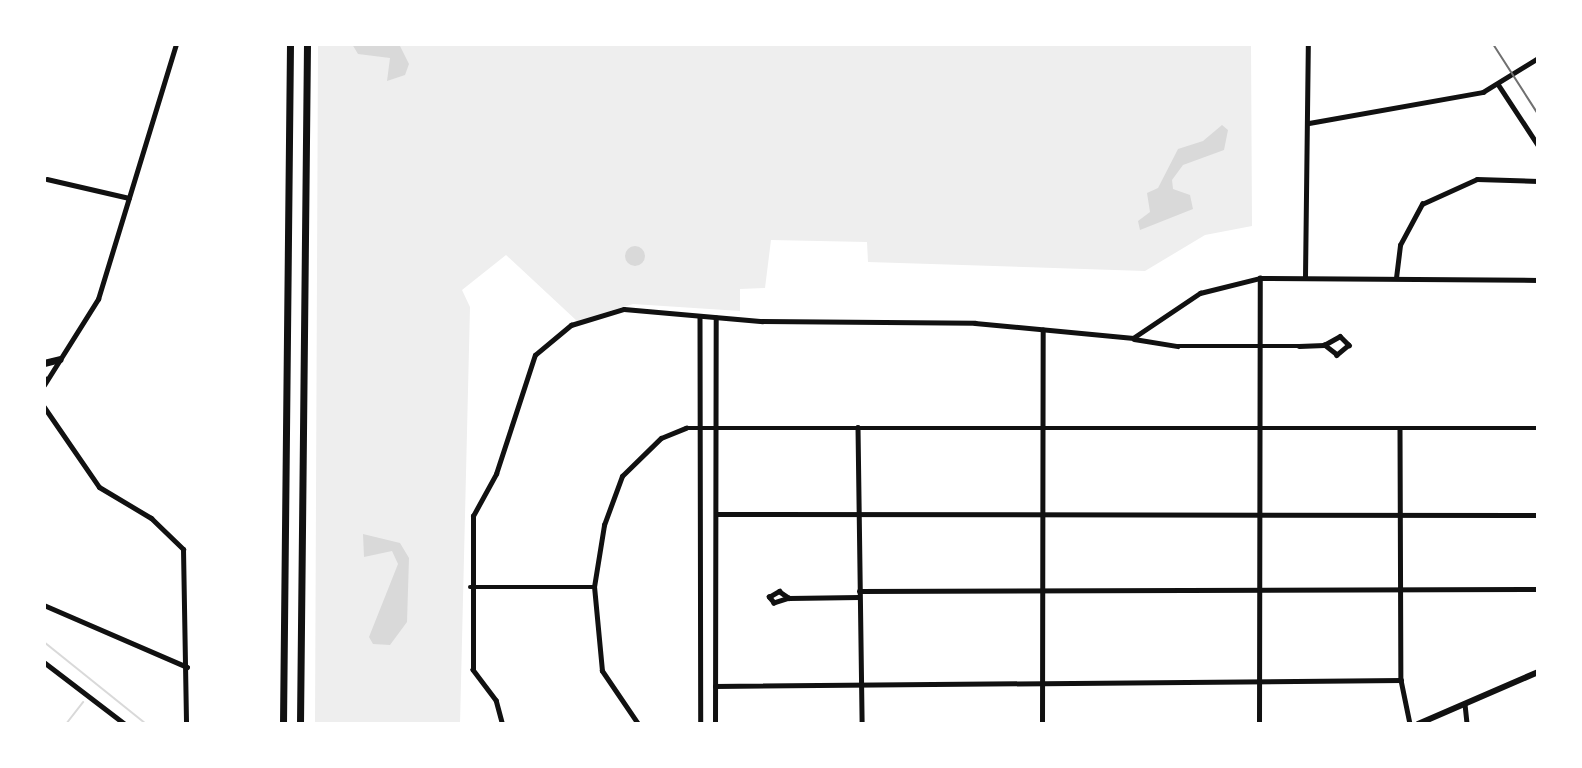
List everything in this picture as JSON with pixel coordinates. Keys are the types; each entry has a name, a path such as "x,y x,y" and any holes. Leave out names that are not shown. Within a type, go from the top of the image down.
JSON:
{"highway":[{"path":"283,724 289,401 290,44"},
{"path":"300,724 307,44"},
{"path":"290,94 307,93"},
{"path":"44,363 60,359"},
{"path":"289,401 304,401"}],"main road":[{"path":"1418,724 1538,672"}],"street":[{"path":"44,382 98,299 176,44"},
{"path":"1305,278 1308,44"},
{"path":"1309,123 1483,92 1538,58"},
{"path":"1498,84 1538,145"},
{"path":"47,179 129,198"},
{"path":"1396,278 1400,245 1422,204 1477,179 1538,181"},
{"path":"1259,724 1260,278"},
{"path":"1133,338 1200,293 1260,278 1538,279"},
{"path":"502,724 496,701 473,670 470,587 473,516 496,474 535,355 571,325 624,309 716,318 975,323 1133,338 1177,346 1324,345 1340,336 1349,345 1337,355 1324,345"},
{"path":"700,317 701,724"},
{"path":"715,724 716,318"},
{"path":"1042,724 1045,429 1043,330"},
{"path":"44,407 99,487 151,518 183,549 186,724"},
{"path":"638,724 602,671 594,587 604,525 622,476 661,438 716,425 1045,429 1538,428"},
{"path":"858,427 857,516 862,724"},
{"path":"1401,428 1401,680 1410,724"},
{"path":"716,514 1538,514"},
{"path":"470,587 594,587"},
{"path":"789,598 859,594 1538,589"},
{"path":"44,605 187,667"},
{"path":"44,662 125,724"},
{"path":"715,686 1401,680"},
{"path":"1465,704 1467,724"}],"shaded area":[{"path":"318,44 1251,44 1252,226 1205,235 1145,271 868,262 867,242 771,240 765,288 740,289 740,311 633,304 577,321 506,255 462,290 470,307 460,724 315,724"},
{"path":"352,44 399,44 409,64 405,75 387,81 390,58 358,54"},
{"path":"1222,125 1228,130 1224,150 1183,165 1172,180 1173,189 1190,195 1193,209 1140,230 1138,221 1150,212 1147,193 1158,188 1178,149 1203,141"},
{"path":"635,246 642,249 645,256 642,263 635,266 628,263 625,256 628,249"},
{"path":"363,534 400,543 409,558 407,622 390,645 373,644 369,637 398,564 392,551 364,557"}],"waterway":[{"path":"44,642 146,724"},
{"path":"66,724 83,702"}],"railway":[{"path":"1493,44 1538,114"}]}
